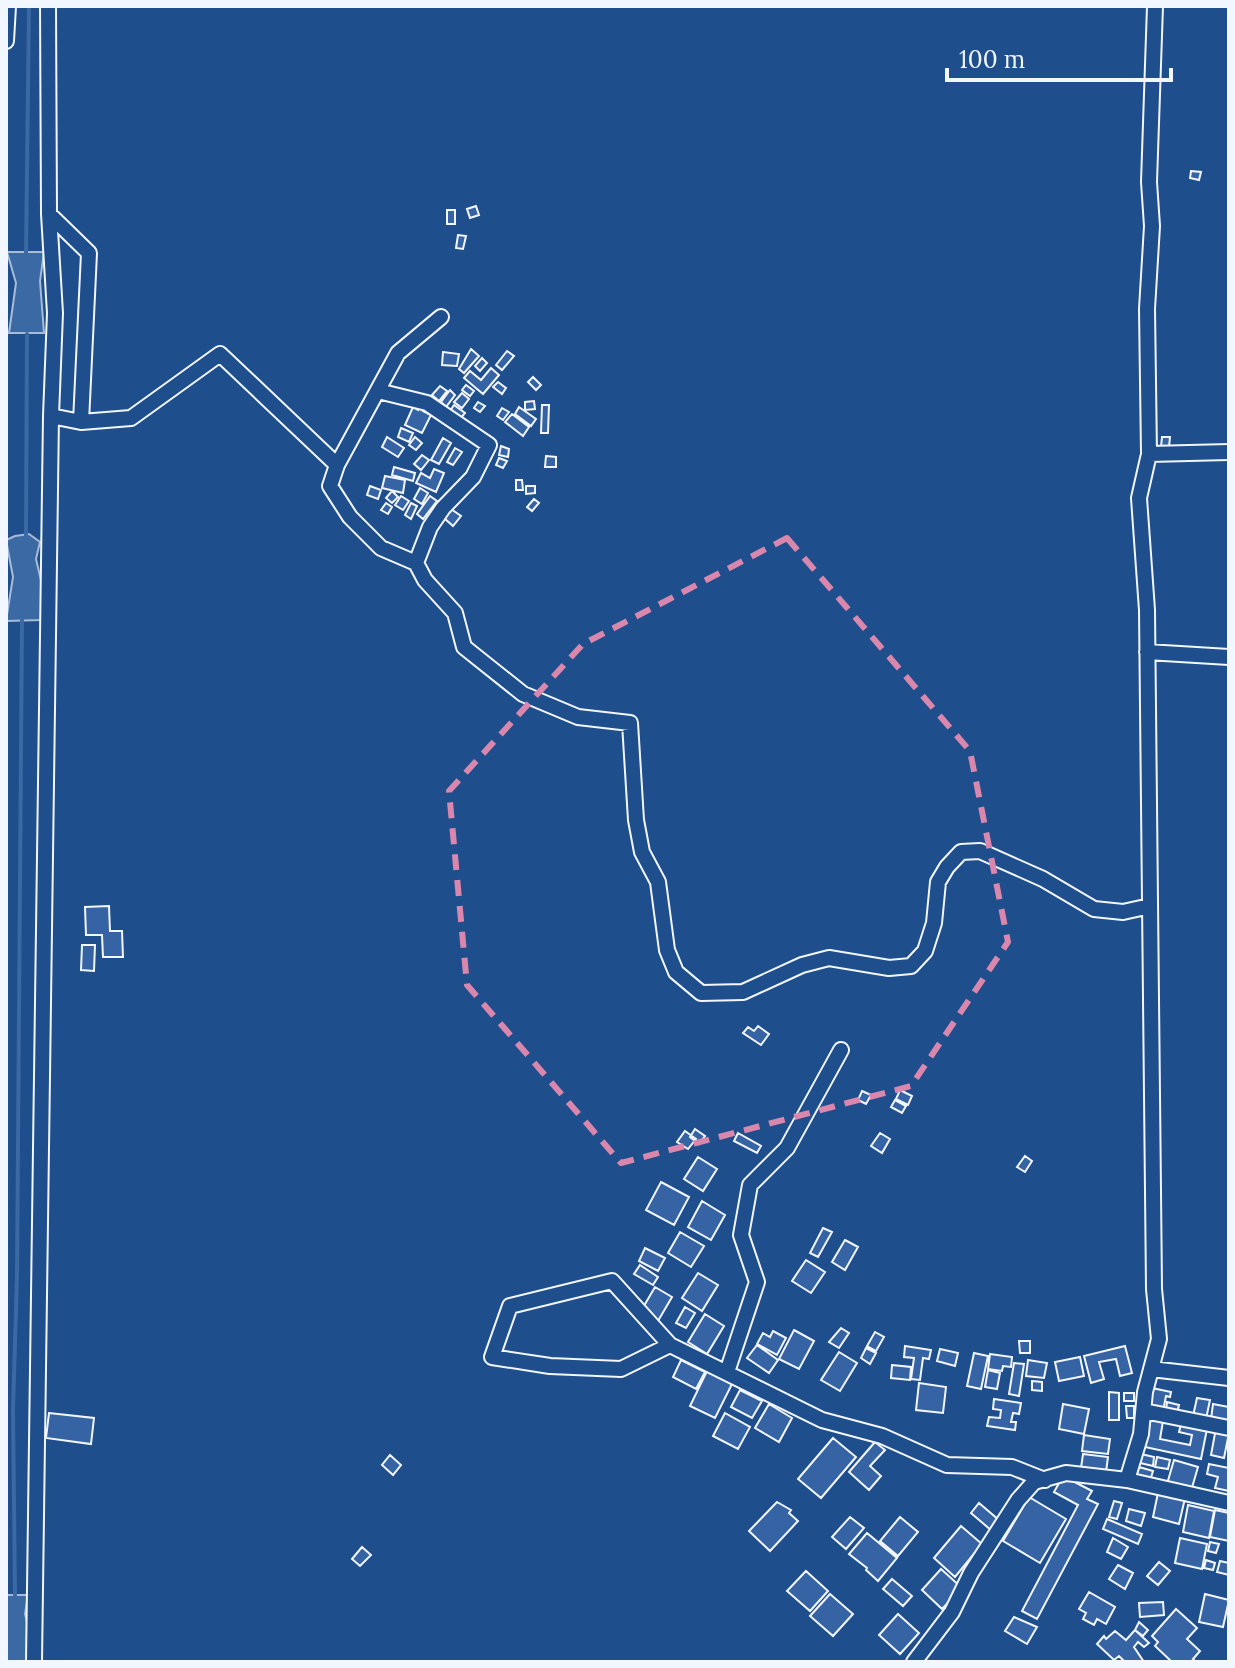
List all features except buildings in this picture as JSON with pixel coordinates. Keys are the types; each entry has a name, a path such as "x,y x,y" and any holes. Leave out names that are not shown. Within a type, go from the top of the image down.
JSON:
{"street":[{"path":"6,41 8,6"},
{"path":"34,1662 55,313 49,214 48,6"},
{"path":"1127,1480 1141,1434 1145,1392 1160,1328 1154,1289 1147,652 1139,498 1149,454 1147,309 1152,226 1149,182 1155,6"},
{"path":"49,214 89,253 81,422"},
{"path":"441,317 398,353 337,465 330,486 350,517 381,548 416,563 425,580 455,613 464,647 523,694 578,717 630,723 636,820 642,852 658,882 667,950 676,972 701,993 743,992 802,965 829,958 889,968 911,966 925,951 934,923 938,882 961,852 980,851 1043,879 1094,909 1123,912 1150,906"},
{"path":"51,416 81,422 131,418 220,354 337,465"},
{"path":"378,391 427,403 489,445 473,477 443,508 430,527 416,563"},
{"path":"1149,454 1229,452"},
{"path":"1147,652 1229,657"},
{"path":"727,1372 757,1282 741,1235 750,1185 787,1148 841,1050"},
{"path":"670,1345 621,1369 550,1366 492,1357 510,1306 612,1281 670,1345 822,1420 882,1436 947,1465 1012,1467 1045,1480"},
{"path":"1151,1369 1229,1378"},
{"path":"1144,1411 1229,1428"},
{"path":"914,1662 952,1612 971,1573 1018,1500 1034,1482 1066,1473 1127,1480 1229,1503"}],"highlighted area":[{"path":"787,538 970,751 1008,942 911,1086 621,1163 467,985 449,791 583,644"}],"water":[{"path":"7,252 44,252 40,281 44,333 9,333 16,283"},
{"path":"29,534 40,542 36,559 43,589 41,620 6,621 13,577 6,540"},
{"path":"6,1595 28,1595 25,1614 31,1638 26,1662 6,1662"}],"waterway":[{"path":"26,254 29,6"},
{"path":"26,535 27,334"},
{"path":"15,1595 13,1409 17,1276 22,620"}]}
